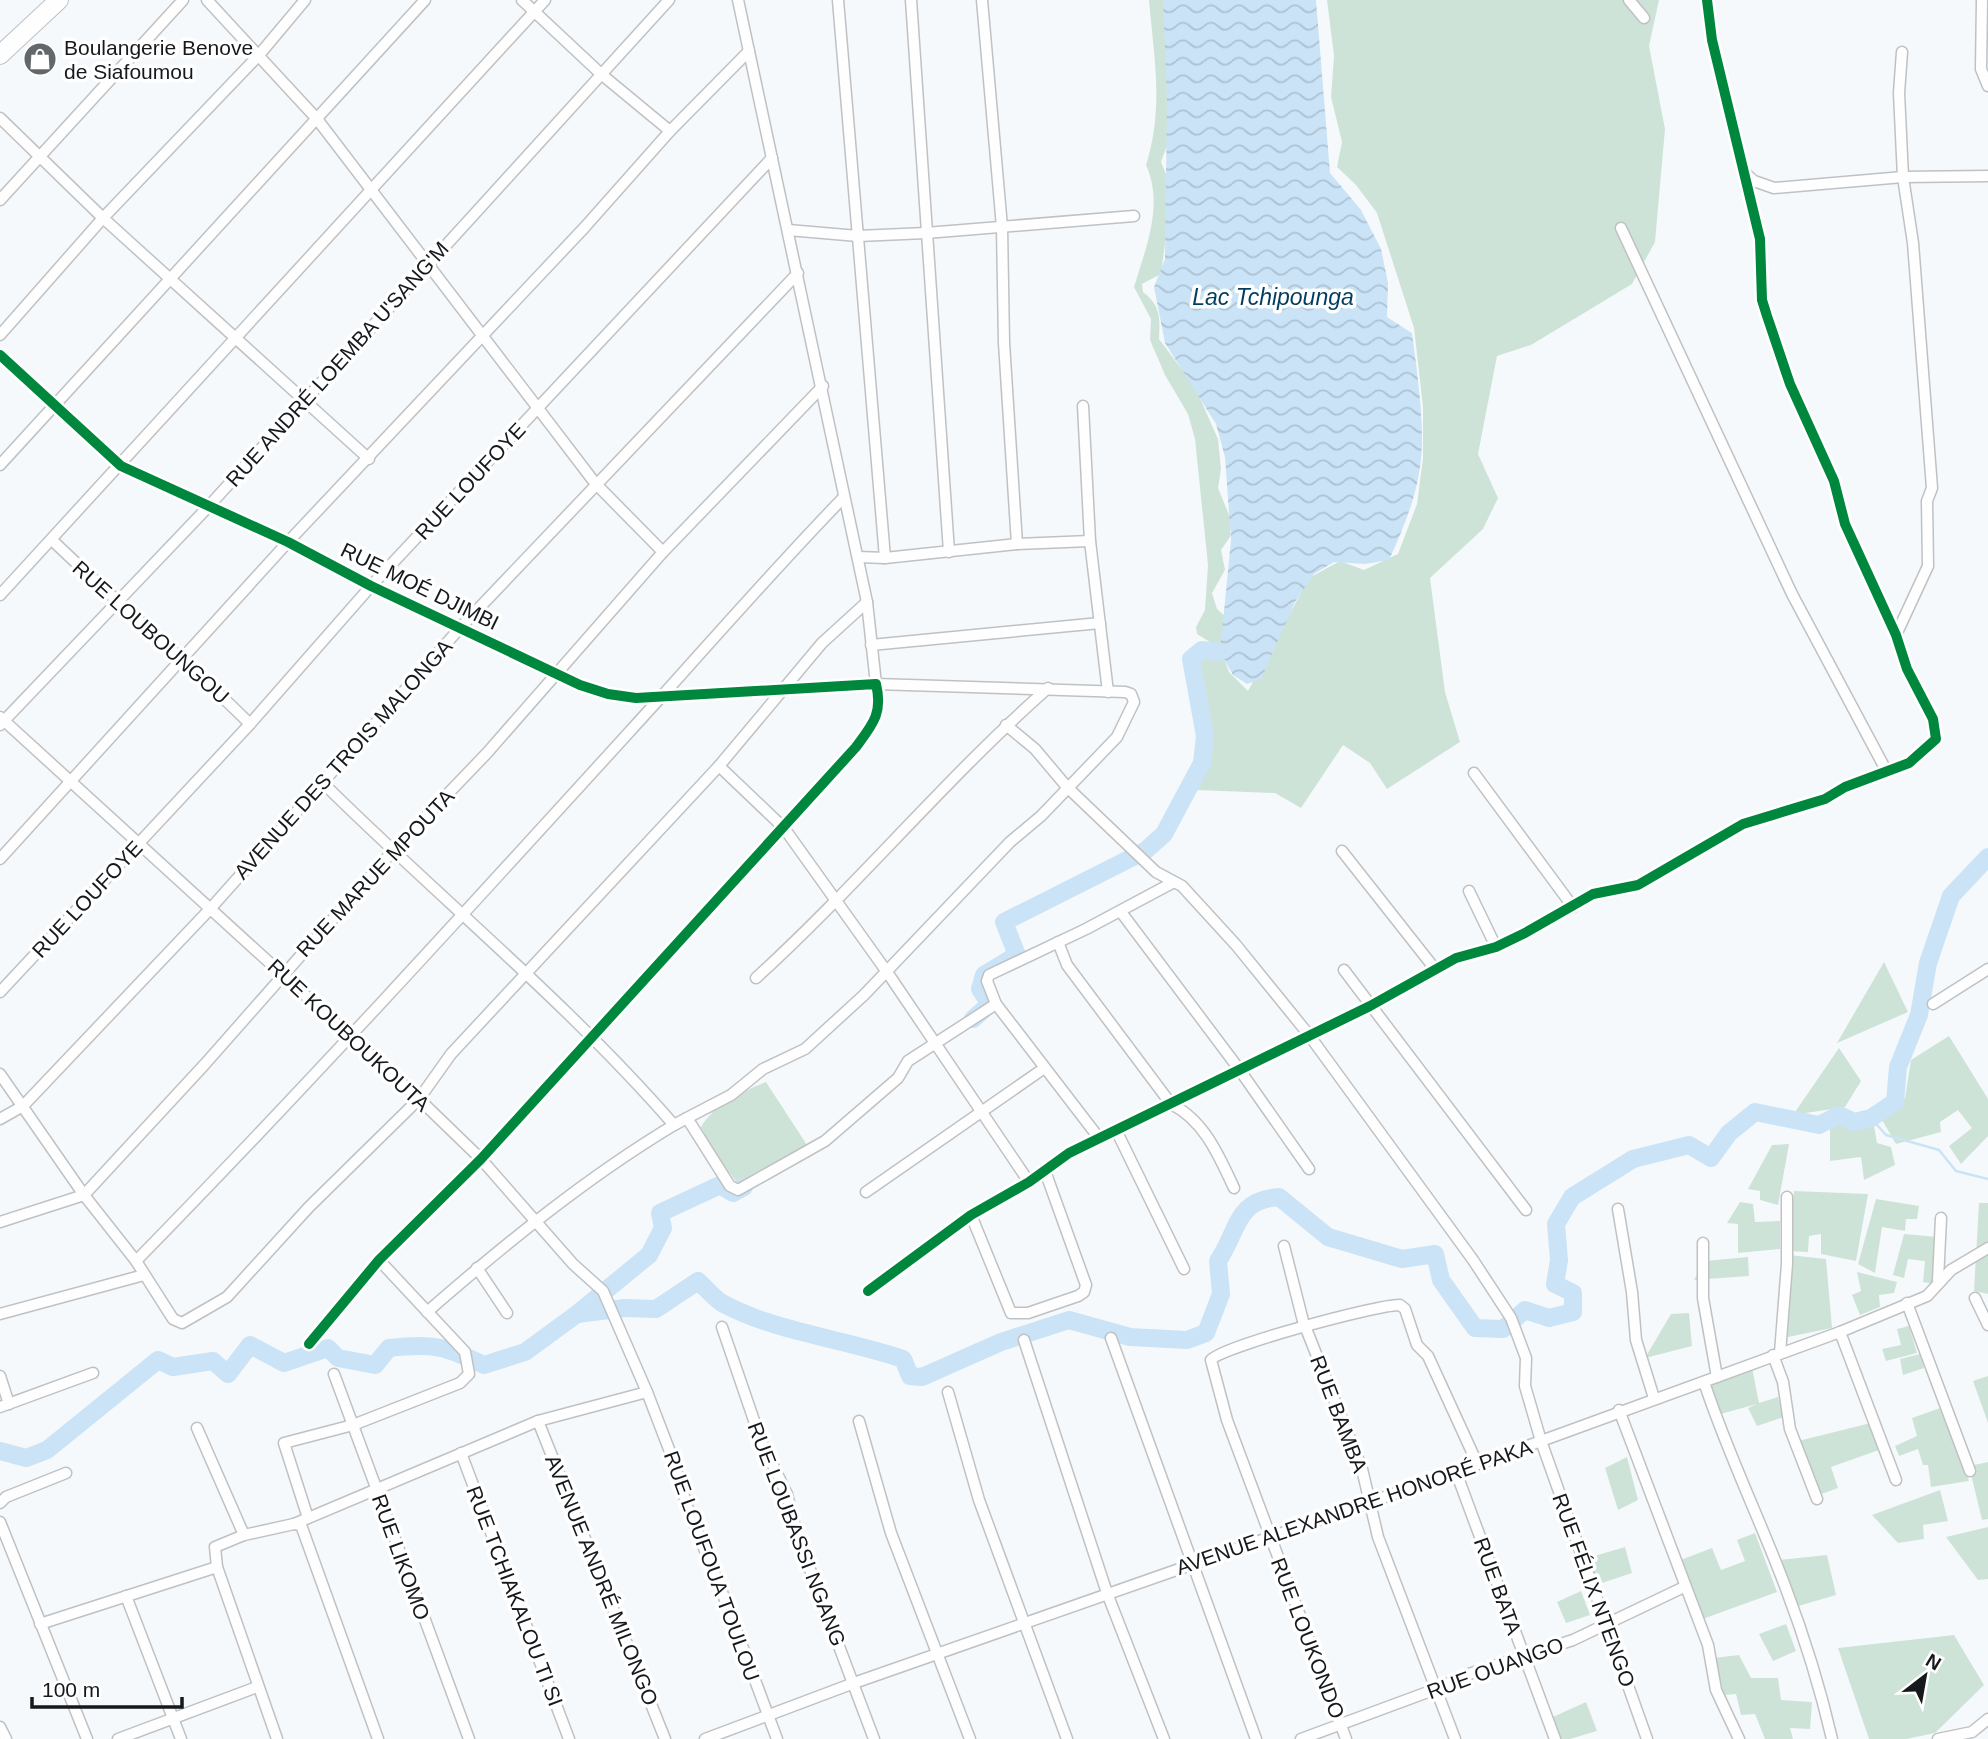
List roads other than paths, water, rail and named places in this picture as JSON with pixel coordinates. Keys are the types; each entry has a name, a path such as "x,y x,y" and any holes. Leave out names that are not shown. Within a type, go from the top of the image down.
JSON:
{"highway":[{"path":"0,55 59,0"}],"street":[{"path":"0,200 183,0"},
{"path":"207,0 317,119 483,336 536,410 595,483 663,552"},
{"path":"0,335 103,218 259,55 305,0"},
{"path":"0,465 425,0"},
{"path":"522,0 601,74 670,131"},
{"path":"0,596 545,0"},
{"name":"RUE ANDRÉ LOEMBA U'SANG'M","path":"1,721 208,507 669,0"},
{"path":"309,1343 379,1260 481,1159 593,1039 680,939 856,747 879,717 880,701 867,602 823,386 738,0"},
{"path":"838,0 885,558"},
{"path":"911,0 949,552"},
{"path":"982,0 1002,227 1004,343 1017,544"},
{"path":"1629,0 1644,18"},
{"path":"868,1291 971,1214 1030,1182 1069,1153 1370,1006 1456,958 1496,947 1593,894 1638,885 1756,818 1825,799 1845,787 1909,763 1936,739 1937,731 1845,524 1834,481 1790,384 1766,316 1762,300 1760,239 1712,40 1707,0"},
{"path":"1983,0 1981,69 1988,86"},
{"path":"0,859 288,542 369,459 670,131 749,51"},
{"path":"1896,635 1928,566 1927,501 1932,488 1913,243 1902,177 1899,93 1902,52"},
{"path":"0,118 103,218 369,459"},
{"name":"RUE LOUFOYE","path":"0,992 250,724 371,586 772,158"},
{"path":"1744,172 1754,181 1774,188 1902,177 1988,176"},
{"path":"788,230 858,236 1134,216"},
{"path":"1621,228 1792,594 1887,772"},
{"name":"AVENUE DES TROIS MALONGA","path":"0,1119 23,1106 211,908 460,628 595,483 798,273"},
{"name":"RUE MOÉ DJIMBI","path":"0,355 121,466 288,542 371,586 558,674 608,694 636,698 663,694 876,684 1108,692"},
{"name":"RUE MARUE MPOUTA","path":"0,1222 84,1195 205,1064 392,852 558,674 663,552 823,386"},
{"path":"427,1312 477,1268 637,1147 731,1095 763,1069 805,1049 887,972 1010,842 1041,816 1117,737 1134,702 1131,694 1108,692 1090,541 1083,405"},
{"path":"136,1261 264,1130 663,694 747,598 844,497"},
{"name":"RUE LOUBOUNGOU","path":"52,540 117,602 184,658 250,724"},
{"path":"858,557 885,558 1017,544 1090,541"},
{"path":"0,1074 84,1195 136,1261 173,1319 182,1323 190,1321 227,1297 309,1207 419,1099 451,1054 719,766 822,643 867,602"},
{"path":"871,645 1100,622"},
{"path":"757,978 1006,725 1048,688"},
{"name":"RUE KOUBOUKOUTA","path":"1,721 71,780 351,1034 481,1159 573,1265 603,1291 647,1392"},
{"name":"RUE FÉLIX NTENGO","path":"1006,725 1035,749 1067,787 1156,872 1182,886 1236,945 1309,1035 1473,1260 1511,1318 1525,1358 1525,1386 1541,1441 1647,1739"},
{"path":"719,766 784,828 887,972 1030,1182"},
{"path":"1474,773 1573,907"},
{"path":"321,782 392,852 528,974 630,1074 674,1125"},
{"path":"1342,850 1435,969"},
{"path":"1099,1138 1043,1069 996,1004 987,981 989,975 1121,912 1174,881"},
{"path":"1469,891 1496,947"},
{"path":"1121,912 1239,1069 1309,1169"},
{"path":"1058,942 1068,965 1171,1104 1190,1113 1219,1154 1234,1188"},
{"path":"1933,1004 1988,969"},
{"path":"1344,970 1526,1210"},
{"path":"687,1118 730,1186 741,1191 825,1140 898,1077 908,1061 996,1004"},
{"path":"866,1192 1043,1069"},
{"path":"1116,1130 1184,1269"},
{"path":"971,1214 1011,1313 1028,1313 1078,1296 1084,1292 1086,1286 1045,1171"},
{"path":"1787,1197 1787,1264 1777,1354 1790,1429 1817,1499"},
{"path":"1618,1209 1632,1292 1636,1340 1654,1398"},
{"path":"1938,1280 1941,1218"},
{"path":"1703,1243 1703,1298 1717,1377"},
{"name":"RUE BAMBA","path":"1284,1246 1305,1326 1362,1469 1378,1537 1455,1739"},
{"name":"AVENUE ALEXANDRE HONORÉ PAKA","path":"705,1739 937,1653 1271,1538 1368,1500 1456,1472 1619,1410 1840,1332 1927,1296 1938,1280 1988,1248"},
{"path":"308,1518 284,1450 284,1443 353,1425 460,1383 467,1377 466,1352 379,1260"},
{"path":"477,1268 507,1313"},
{"path":"0,1314 144,1275"},
{"path":"1975,1298 1988,1325"},
{"path":"1907,1303 1970,1471"},
{"path":"1305,1326 1394,1305 1403,1307 1417,1345 1428,1356 1477,1463"},
{"name":"RUE LOUKONDO","path":"1305,1326 1225,1351 1210,1360 1227,1420 1346,1739"},
{"name":"RUE LOUBASSI NGANG","path":"722,1327 761,1441 787,1494 797,1535 874,1739"},
{"path":"1840,1332 1896,1480"},
{"path":"1111,1338 1256,1739"},
{"path":"1024,1340 1107,1593 1164,1739"},
{"path":"0,1376 4,1405 93,1373"},
{"name":"RUE LIKOMO","path":"334,1374 470,1739"},
{"path":"1704,1382 1722,1436 1785,1585 1817,1681 1832,1739"},
{"path":"277,1739 217,1567 213,1552 218,1545 244,1535 294,1524 538,1421 647,1392"},
{"name":"RUE LOUFOUA TOULOU","path":"647,1392 688,1509 776,1739"},
{"path":"948,1392 979,1500 1027,1623 1067,1739"},
{"path":"1619,1410 1708,1645 1716,1690 1739,1739"},
{"name":"AVENUE ANDRÉ MILONGO","path":"538,1421 666,1739"},
{"path":"859,1421 891,1533 970,1739"},
{"path":"197,1428 244,1535"},
{"name":"RUE TCHIAKALOU TI SI","path":"461,1454 569,1739"},
{"path":"0,1503 6,1497 66,1472"},
{"name":"RUE BATA","path":"1456,1472 1555,1739"},
{"path":"0,1522 87,1739"},
{"path":"294,1524 301,1525 378,1739"},
{"path":"40,1625 217,1567"},
{"name":"RUE OUANGO","path":"1301,1739 1469,1674 1607,1626 1684,1587"},
{"path":"126,1596 181,1739"},
{"path":"118,1739 257,1687"},
{"path":"1938,1739 1972,1732 1988,1719"},
{"path":"0,1727 6,1739"}],"water":[{"name":"Lac Tchipounga","path":"1163,0 1316,0 1330,173 1361,210 1381,249 1388,283 1387,317 1412,333 1422,422 1421,457 1411,507 1389,560 1365,564 1334,562 1314,574 1295,602 1261,679 1247,684 1233,675 1220,652 1231,540 1225,457 1216,424 1165,343 1154,287 1165,259 1167,99"}],"waterway":[{"path":"973,1019 990,1004 980,989 984,975 1017,955 1004,922 1145,851 1164,834 1202,763 1205,736 1191,659 1202,650 1220,652"},
{"path":"577,1314 625,1308 656,1309 698,1281 719,1301 743,1313 787,1328 903,1359 910,1376 922,1377 1001,1342 1069,1320 1130,1337 1187,1340 1206,1333 1221,1294 1218,1261 1240,1218 1254,1204 1279,1197 1328,1237 1402,1259 1435,1254 1441,1280 1475,1328 1503,1329 1525,1310 1549,1318 1573,1312 1573,1293 1555,1284 1559,1260 1556,1224 1572,1197 1633,1159 1689,1145 1711,1158 1729,1133 1755,1112 1819,1125 1839,1115 1854,1122 1871,1118 1895,1102 1898,1067 1919,1015 1928,963 1951,896 1988,857"},
{"path":"1871,1118 1886,1135 1939,1150 1956,1171 1988,1179"},
{"path":"0,1451 26,1458 47,1450 158,1360 173,1367 213,1361 228,1374 250,1345 284,1363 328,1348 338,1358 375,1365 389,1348 428,1346 484,1365 525,1352 577,1314 649,1255 663,1228 660,1213 720,1185 733,1193 744,1187"}],"place":[{"name":"Boulangerie Benove de Siafoumou","path":"40,59"}]}
